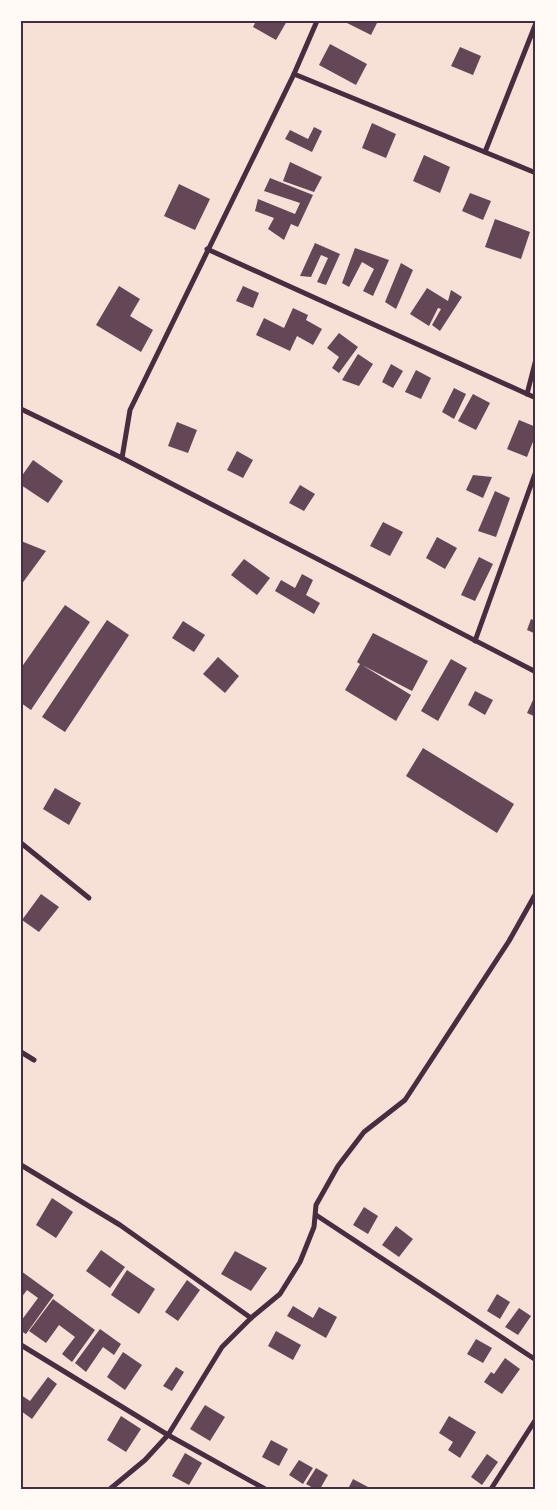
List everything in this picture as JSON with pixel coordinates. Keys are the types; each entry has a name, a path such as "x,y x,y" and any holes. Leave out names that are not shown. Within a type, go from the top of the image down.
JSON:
{"street":[{"path":"122,458 130,410 294,74 317,21"},
{"path":"485,152 536,23"},
{"path":"294,74 536,173"},
{"path":"207,249 536,398"},
{"path":"528,394 536,359"},
{"path":"21,409 122,458 536,672"},
{"path":"475,641 536,471"},
{"path":"21,844 89,898"},
{"path":"110,1489 145,1460 168,1435 222,1348 251,1318 280,1294 300,1262 316,1215 316,1205 338,1166 364,1132 405,1100 510,941 536,893"},
{"path":"21,1052 34,1060"},
{"path":"21,1165 120,1225 251,1318"},
{"path":"316,1215 536,1360"},
{"path":"21,1345 168,1435 265,1489"},
{"path":"492,1489 536,1419"}],"building":[{"path":"256,21 287,21 276,40 253,27"},
{"path":"343,21 378,21 371,35"},
{"path":"330,44 367,64 356,85 319,65"},
{"path":"460,47 481,56 473,75 451,66"},
{"path":"372,123 396,134 386,158 362,148"},
{"path":"314,127 322,131 312,152 285,139 290,130 308,139"},
{"path":"424,155 450,167 440,193 413,181"},
{"path":"290,162 322,177 314,192 283,181"},
{"path":"270,178 313,195 298,227 291,224 284,240 268,229 274,218 255,211 258,199 295,214 300,203 264,191"},
{"path":"179,184 210,199 195,230 164,216"},
{"path":"470,193 491,201 483,220 462,211"},
{"path":"495,219 530,232 521,259 485,247"},
{"path":"315,243 340,254 326,285 317,282 328,258 321,255 311,277 300,276"},
{"path":"355,248 389,260 373,296 363,291 374,269 362,262 349,287 342,283"},
{"path":"401,263 413,270 396,309 385,302"},
{"path":"119,286 140,299 130,316 153,330 141,352 96,325"},
{"path":"243,286 259,293 253,308 236,301"},
{"path":"427,288 448,301 451,290 462,297 440,331 432,325 441,309 438,308 429,326 410,314"},
{"path":"293,308 308,315 306,320 322,329 313,345 297,336 290,351 256,335 264,318 284,328"},
{"path":"339,333 358,347 339,373 332,368 339,357 327,348"},
{"path":"358,354 373,364 359,386 342,380"},
{"path":"391,364 403,371 393,388 382,382"},
{"path":"416,370 431,378 421,399 405,392"},
{"path":"454,388 466,394 454,419 442,412"},
{"path":"473,394 490,403 476,430 458,421"},
{"path":"519,420 536,427 536,434 527,457 507,449"},
{"path":"177,422 197,430 188,453 168,446"},
{"path":"237,451 253,460 243,478 227,470"},
{"path":"33,460 63,481 48,503 21,485 21,477"},
{"path":"473,475 492,477 483,498 466,490"},
{"path":"300,485 315,494 304,511 289,503"},
{"path":"495,491 510,498 496,537 478,531"},
{"path":"383,522 403,532 390,556 370,546"},
{"path":"437,537 457,548 445,569 426,558"},
{"path":"21,541 46,551 21,585"},
{"path":"479,557 493,564 475,601 461,595"},
{"path":"244,559 270,578 257,595 231,575"},
{"path":"302,574 313,580 306,595 320,603 314,614 275,591 281,580 295,588"},
{"path":"65,605 90,622 31,710 21,703 21,668"},
{"path":"531,619 536,621 536,634 527,630"},
{"path":"107,620 129,635 65,732 42,717"},
{"path":"183,621 205,635 194,652 172,638"},
{"path":"373,633 428,661 412,691 362,665 411,695 396,721 345,690 360,664 357,662"},
{"path":"218,657 239,676 225,693 203,674"},
{"path":"451,659 467,668 438,721 421,711"},
{"path":"475,691 493,700 485,715 468,705"},
{"path":"533,700 536,702 536,717 527,713"},
{"path":"423,748 514,804 497,833 406,776"},
{"path":"55,788 81,803 69,825 43,809"},
{"path":"41,894 59,907 39,932 22,920"},
{"path":"52,1198 73,1212 56,1238 36,1225"},
{"path":"364,1207 378,1216 368,1234 353,1225"},
{"path":"396,1226 413,1239 399,1257 382,1245"},
{"path":"101,1250 125,1267 110,1288 86,1271"},
{"path":"235,1251 267,1268 251,1291 221,1274"},
{"path":"127,1270 155,1289 139,1314 111,1295"},
{"path":"21,1271 54,1295 26,1334 21,1331 21,1321 38,1298 27,1290 21,1298"},
{"path":"187,1280 200,1290 178,1321 165,1312"},
{"path":"497,1294 510,1302 500,1319 487,1311"},
{"path":"53,1299 95,1330 72,1362 62,1354 75,1337 59,1325 46,1343 29,1331"},
{"path":"293,1306 313,1318 319,1307 337,1317 326,1338 287,1316"},
{"path":"519,1308 531,1316 518,1335 505,1327"},
{"path":"100,1329 121,1344 114,1355 103,1347 86,1372 75,1363"},
{"path":"276,1331 301,1345 293,1360 268,1346"},
{"path":"476,1339 492,1348 483,1363 467,1354"},
{"path":"123,1352 142,1365 125,1390 107,1377"},
{"path":"505,1358 520,1369 502,1394 484,1382 491,1372 494,1374"},
{"path":"176,1367 184,1372 172,1391 163,1386"},
{"path":"48,1377 57,1384 32,1419 21,1411 21,1395 30,1401"},
{"path":"205,1405 225,1417 210,1441 190,1429"},
{"path":"121,1416 141,1429 126,1452 107,1440"},
{"path":"449,1416 476,1432 460,1458 448,1450 453,1442 439,1433"},
{"path":"271,1440 288,1449 279,1466 262,1457"},
{"path":"185,1453 202,1463 189,1485 172,1476"},
{"path":"487,1454 498,1462 482,1485 471,1477"},
{"path":"299,1460 313,1468 303,1484 289,1475"},
{"path":"316,1468 328,1475 320,1489 315,1489 306,1484"},
{"path":"353,1479 368,1487 367,1489 348,1489"}]}
